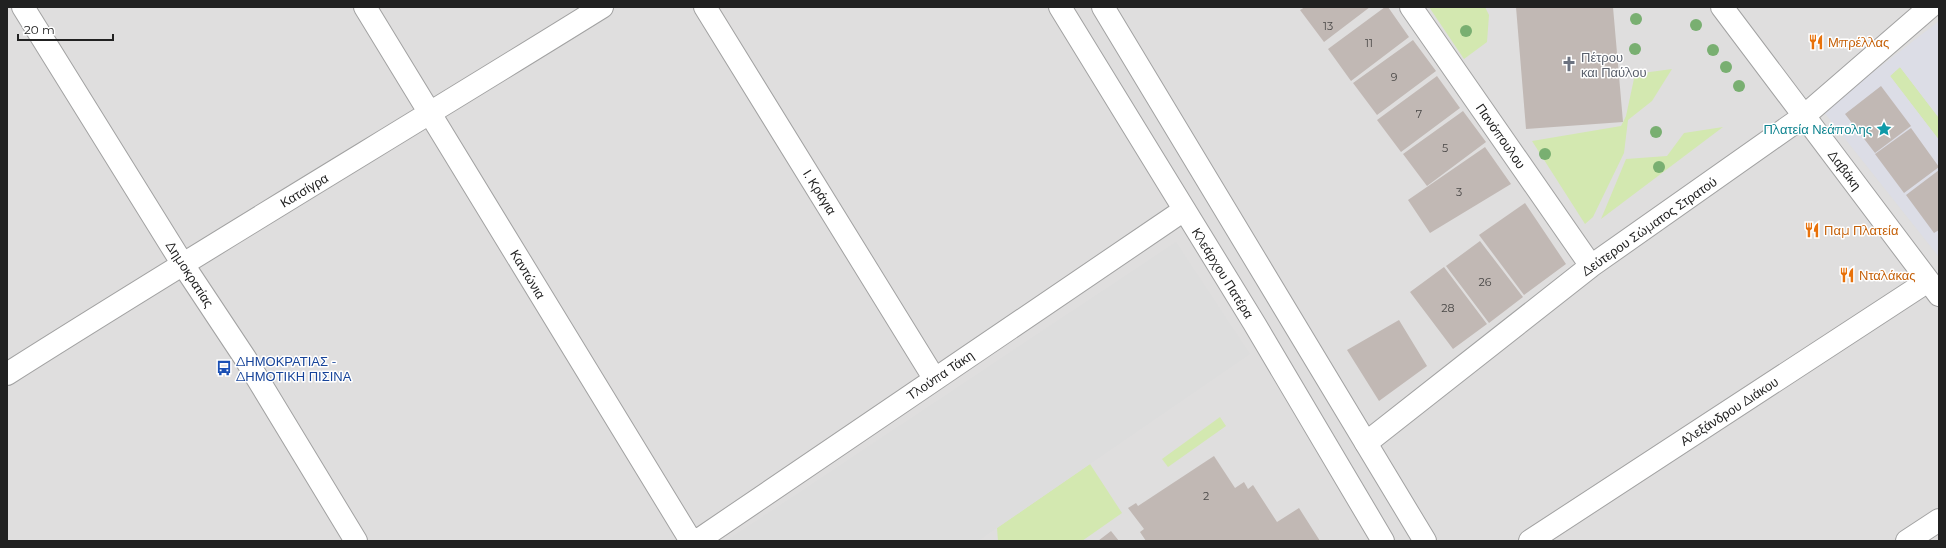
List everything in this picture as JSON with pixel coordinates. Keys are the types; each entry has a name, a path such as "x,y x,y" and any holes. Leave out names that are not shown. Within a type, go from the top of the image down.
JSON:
{"street":[{"name":"Δημοκρατίας","path":"22,7 182,263 246,358 356,541"},
{"name":"Καντώνια","path":"365,7 691,541"},
{"name":"Κατσίγρα","path":"7,374 182,263 431,113 602,7"},
{"name":"Ι. Κράγια","path":"705,7 934,378"},
{"name":"Κλεάρχου Πατέρα","path":"1060,7 1254,323 1382,541"},
{"path":"1103,7 1425,541"},
{"name":"Πανόπουλου","path":"1411,7 1591,266"},
{"name":"Δαβάκη","path":"1722,7 1934,288"},
{"name":"Δεύτερου Σώματος Στρατού","path":"1366,443 1591,266 1804,116 1930,7"},
{"name":"Τλούπα Τάκη","path":"697,541 934,378 1184,210"},
{"name":"Αλεξάνδρου Διάκου","path":"1530,541 1934,288"},
{"path":"1907,541 1939,520"}],"shaded area":[{"path":"7,7 1939,7 1939,541 7,541"},
{"name":"Πλατεία Νεάπολης","path":"1939,21 1939,118 1900,67 1890,76 1939,140 1939,257 1823,111"},
{"path":"1176,242 1250,354 978,541 726,541"}],"green space":[{"path":"1429,7 1485,7 1489,15 1487,42 1464,59"},
{"path":"1900,67 1939,118 1939,140 1890,76"},
{"path":"1672,69 1652,101 1628,120 1624,153 1593,217 1585,224 1532,141 1621,126 1626,116 1635,74"},
{"path":"1723,127 1601,219 1626,159 1667,156 1684,133"},
{"path":"1220,417 1226,426 1168,467 1162,459"},
{"path":"1090,464 1122,513 1082,541 998,541 997,528"}],"building":[{"path":"1305,7 1370,7 1324,42 1300,10"},
{"path":"1385,7 1388,7 1409,37 1351,81 1328,49"},
{"name":"Πέτρου και Παύλου","path":"1516,7 1613,7 1623,122 1526,129"},
{"path":"1413,40 1436,71 1377,115 1353,83"},
{"path":"1437,76 1460,108 1401,152 1377,120"},
{"path":"1881,86 1911,126 1875,153 1845,114"},
{"path":"1463,111 1486,142 1427,186 1403,154"},
{"path":"1911,128 1939,167 1904,193 1875,154"},
{"path":"1485,147 1511,184 1430,233 1408,200"},
{"path":"1939,170 1939,230 1934,233 1906,195"},
{"path":"1525,203 1566,264 1524,295 1479,235"},
{"path":"1480,241 1523,297 1489,323 1446,266"},
{"path":"1444,267 1487,324 1453,349 1410,292"},
{"path":"1399,320 1427,366 1379,401 1347,350"},
{"path":"1214,456 1235,488 1244,482 1248,489 1253,485 1277,522 1299,508 1320,541 1146,541 1140,532 1144,529 1128,508 1136,503 1138,506"},
{"path":"1111,531 1119,541 1098,541"}],"place":[{"name":"Μπρέλλας","path":"1816,42"},
{"name":"Πέτρου και Παύλου","path":"1569,64"},
{"name":"Πλατεία Νεάπολης","path":"1884,129"},
{"name":"Παμ Πλατεία","path":"1812,230"},
{"name":"Νταλάκας","path":"1847,275"},
{"name":"ΔΗΜΟΚΡΑΤΙΑΣ - ΔΗΜΟΤΙΚΗ ΠΙΣΙΝΑ","path":"224,368"}]}
